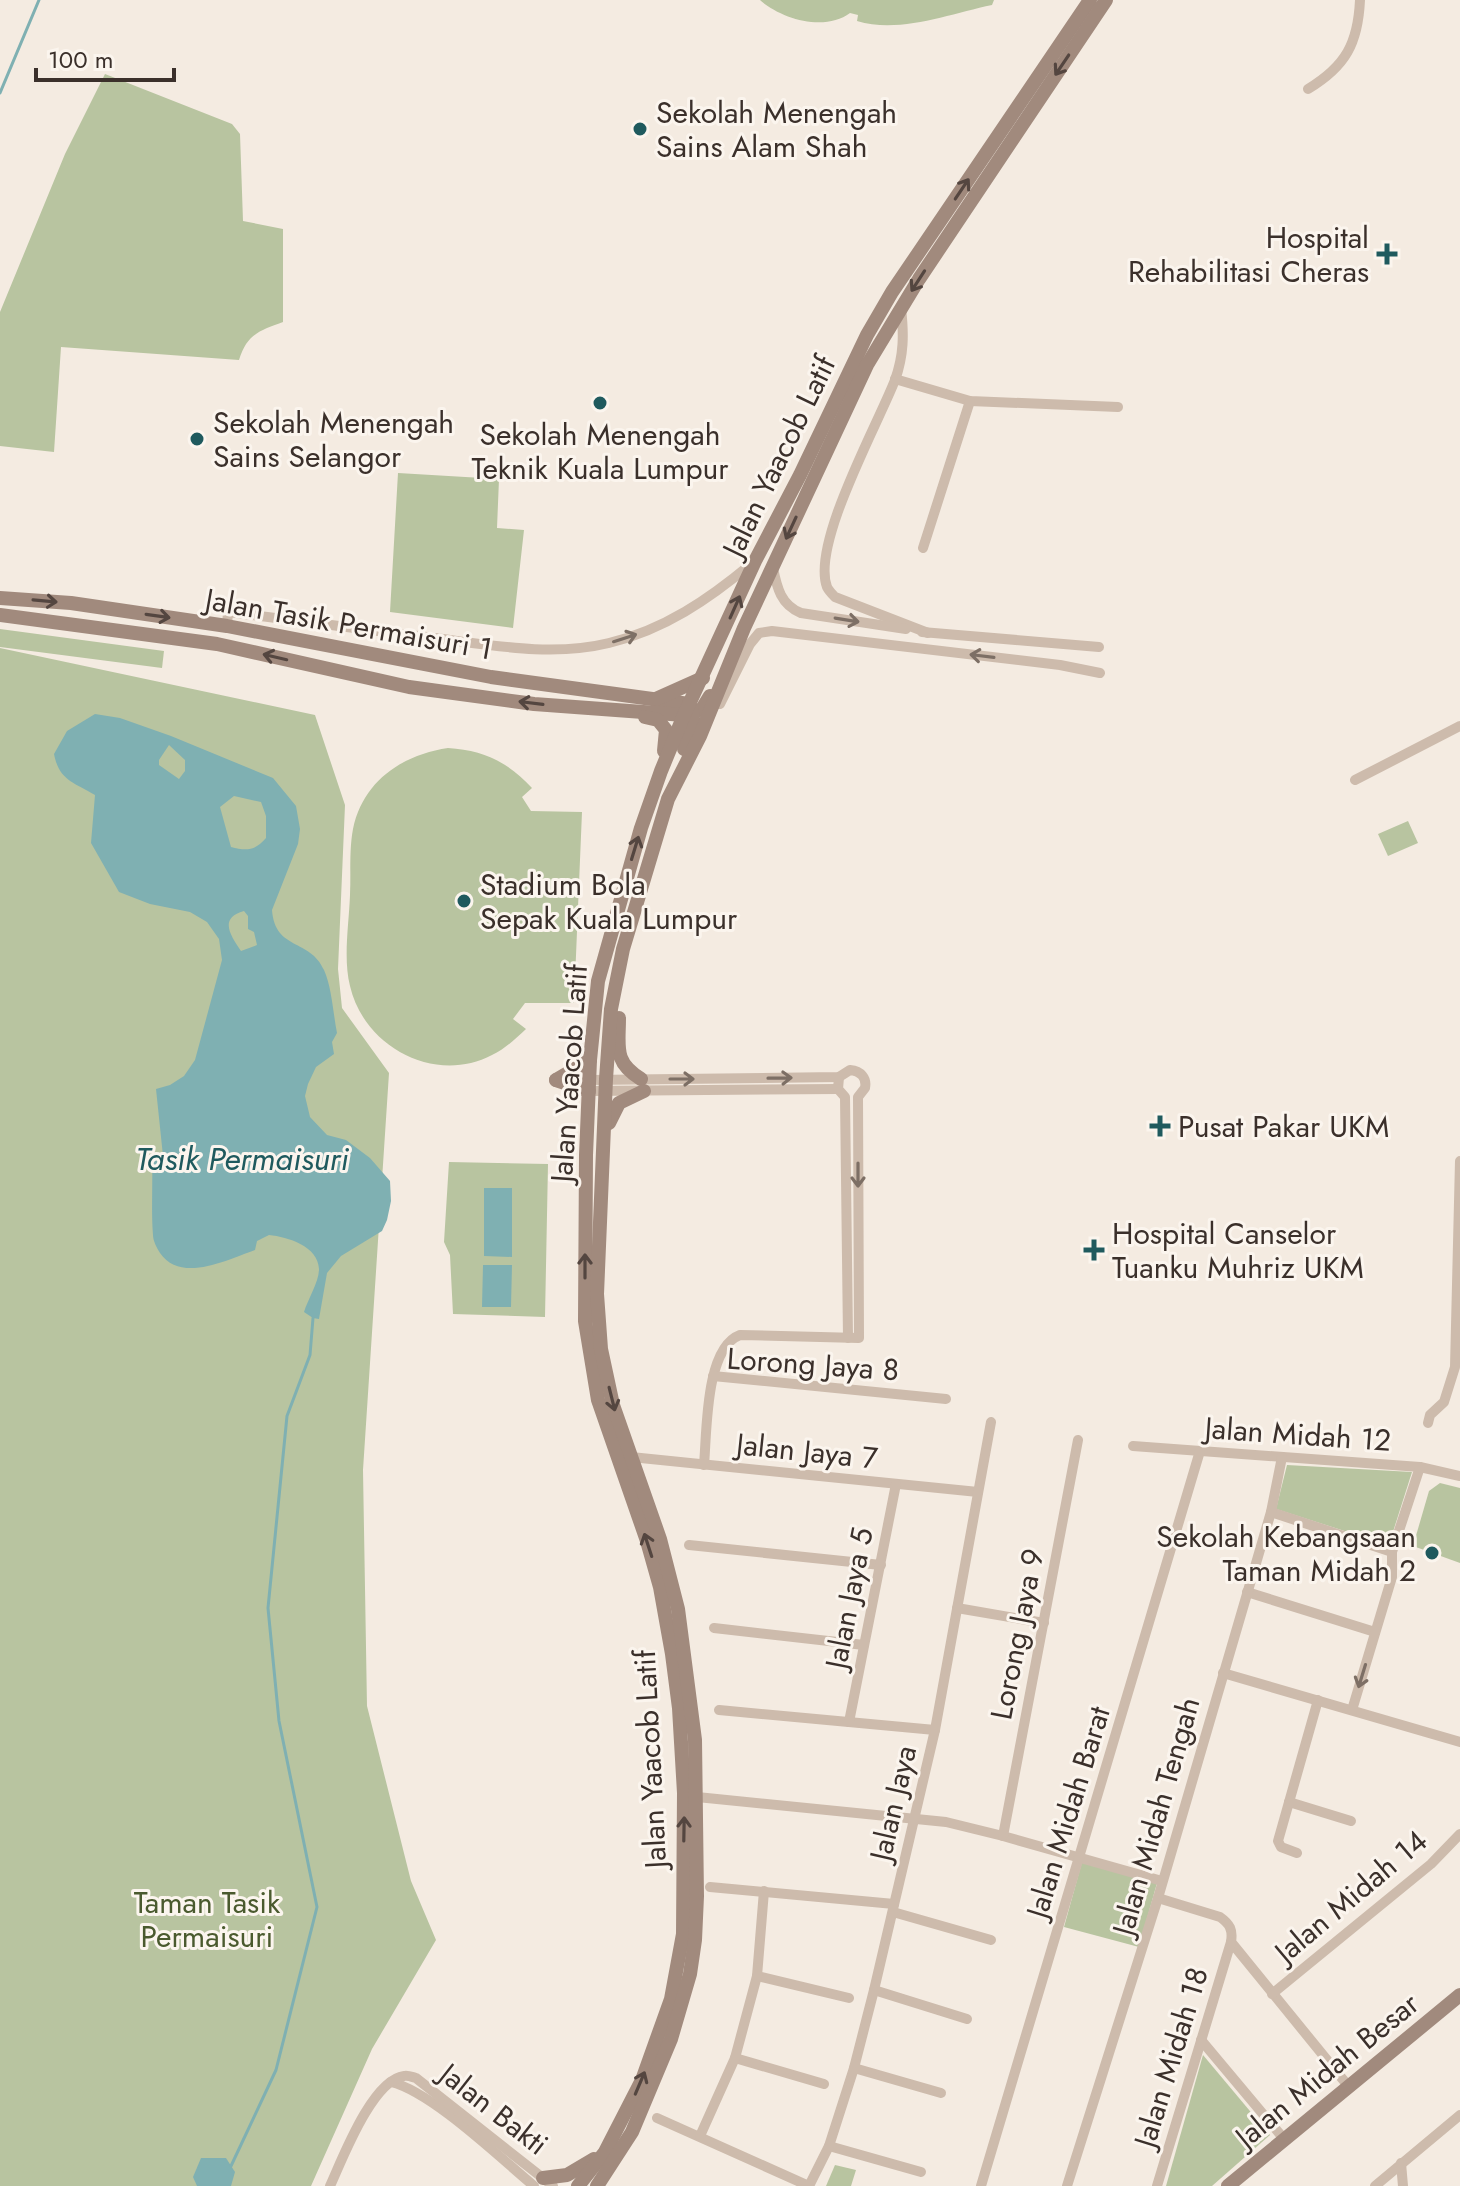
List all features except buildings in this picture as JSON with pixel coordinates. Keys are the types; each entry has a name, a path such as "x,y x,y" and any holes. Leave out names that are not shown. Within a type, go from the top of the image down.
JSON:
{"street":[{"name":"Jalan Yaacob Latif","path":"578,2186 605,2152 642,2080 664,2021 678,1971 683,1934 684,1793 679,1708 660,1587 606,1426 590,1364 585,1321 590,1060 603,956 661,771 755,561 867,335 892,292 1090,0"},
{"name":"Jalan Yaacob Latif","path":"597,2186 632,2132 671,2039 690,1974 697,1896 697,1797 687,1667 678,1609 660,1539 613,1405 601,1349 597,1294 606,1085 611,1009 623,949 668,799 700,736 744,628 867,365 901,307 1106,0"},
{"path":"1308,89 1328,77 1346,56 1356,36 1360,0"},
{"path":"901,307 905,341 895,379 835,515 826,563 827,588 835,597 928,633"},
{"path":"895,379 970,401 1118,407"},
{"path":"923,548 970,401"},
{"path":"227,626 228,612 497,646 574,649 609,644 678,617 755,561"},
{"path":"773,566 777,590 789,609 801,613 928,633 1099,647"},
{"name":"Jalan Tasik Permaisuri 1","path":"0,598 90,606 227,626 491,677 656,699 689,711"},
{"path":"87,625 90,606"},
{"name":"Jalan Tasik Permaisuri 1","path":"0,615 217,644 409,687 608,711 689,711"},
{"path":"668,799 693,728 689,711 702,709 707,702 744,628"},
{"path":"700,736 759,633 772,631 1060,665 1100,673"},
{"path":"489,698 491,677"},
{"path":"656,699 703,678"},
{"path":"608,711 658,720 664,725 666,740 661,771"},
{"path":"1355,780 1460,726"},
{"path":"623,949 619,1051 621,1063 643,1085"},
{"path":"590,1060 556,1080 589,1085 842,1093 858,1097"},
{"path":"604,1139 611,1115 619,1103 643,1085 839,1077 850,1070 863,1075 865,1088 858,1097 854,1338"},
{"path":"839,1077 854,1338"},
{"path":"1428,1423 1430,1415 1444,1402 1455,1367 1460,1161"},
{"path":"713,1376 727,1343 740,1335 854,1338"},
{"name":"Lorong Jaya 8","path":"704,1465 713,1376 946,1399"},
{"name":"Jalan Jaya","path":"809,2186 829,2146 854,2068 915,1818 935,1730 991,1422"},
{"name":"Lorong Jaya 9","path":"1003,1836 1078,1440"},
{"name":"Jalan Midah 12","path":"1133,1446 1420,1467 1460,1476"},
{"name":"Jalan Midah Barat","path":"981,2186 1200,1451"},
{"name":"Jalan Jaya 7","path":"631,1457 978,1492"},
{"name":"Jalan Midah Tengah","path":"1067,2186 1158,1898 1271,1512 1282,1457"},
{"path":"1352,1710 1392,1577 1392,1552 1420,1467"},
{"name":"Jalan Jaya 5","path":"849,1722 896,1484"},
{"path":"1271,1512 1392,1552"},
{"path":"689,1545 881,1565"},
{"path":"1247,1592 1375,1632"},
{"path":"957,1608 1044,1623"},
{"path":"714,1628 864,1645"},
{"path":"1223,1673 1460,1742"},
{"path":"1297,1853 1281,1847 1278,1841 1318,1700"},
{"path":"719,1710 935,1730"},
{"path":"697,1797 946,1822 1162,1881"},
{"path":"1289,1802 1351,1821"},
{"name":"Jalan Midah 14","path":"1272,1994 1431,1864 1460,1834"},
{"path":"710,1887 893,1908 991,1940"},
{"path":"700,2136 735,2058 757,1976 764,1891"},
{"path":"1158,1898 1228,1922 1231,1942 1349,2087"},
{"name":"Jalan Midah 18","path":"1157,2186 1231,1942"},
{"path":"757,1976 849,1998"},
{"path":"874,1990 967,2019"},
{"name":"Jalan Midah Besar","path":"1228,2186 1460,1995"},
{"path":"1201,2040 1284,2139"},
{"path":"735,2058 824,2084"},
{"path":"854,2068 941,2093"},
{"name":"Jalan Bakti","path":"330,2186 375,2097 403,2076 416,2078 543,2183"},
{"path":"1375,2186 1460,2115"},
{"path":"657,2118 809,2186"},
{"path":"829,2146 921,2172"},
{"path":"543,2183 567,2175 605,2152"},
{"path":"1401,2163 1403,2186"}],"green space":[{"path":"760,0 994,0 992,5 890,25 857,21 858,15 850,13 828,22 804,21 779,13"},
{"path":"105,74 232,124 240,134 243,221 283,229 283,322 250,339 239,360 61,347 54,452 0,446 0,312 65,154"},
{"path":"398,473 499,479 497,528 524,530 513,628 390,612"},
{"path":"0,629 164,651 162,668 0,647"},
{"name":"Taman Tasik Permaisuri","path":"0,648 315,715 345,805 338,969 342,1008 389,1073 363,1470 367,1706 411,1881 436,1940 372,2049 311,2186 0,2186"},
{"name":"Stadium Bola Sepak Kuala Lumpur","path":"448,748 473,751 514,771 532,788 522,797 531,811 582,812 574,1003 525,1003 513,1019 526,1029 510,1044 470,1063 448,1065 405,1055 386,1043 370,1027 358,1008 350,986 347,953 351,845 358,812 375,784 387,773 415,757"},
{"path":"1408,821 1418,843 1388,856 1378,834"},
{"path":"449,1162 548,1164 545,1317 453,1314 450,1255 444,1242"},
{"path":"1287,1465 1412,1472 1391,1538 1382,1543 1276,1509"},
{"path":"1440,1483 1460,1488 1460,1563 1413,1546 1429,1491"},
{"path":"1082,1862 1157,1883 1139,1947 1064,1927"},
{"path":"1203,2055 1270,2135 1212,2186 1166,2186"},
{"path":"835,2165 856,2170 851,2186 826,2186"}],"water":[{"name":"Tasik Permaisuri","path":"95,714 120,718 273,778 296,806 300,829 298,844 272,910 279,932 310,953 324,970 337,1033 332,1042 334,1054 316,1067 308,1084 305,1096 310,1117 327,1135 346,1140 370,1158 390,1181 391,1201 382,1231 341,1256 327,1273 319,1319 304,1312 319,1269 313,1254 301,1244 269,1235 257,1241 255,1250 219,1263 192,1268 169,1262 155,1244 152,1159 163,1156 156,1089 184,1076 195,1060 222,960 219,939 207,922 190,912 150,904 119,892 91,843 95,795 63,775 56,763 54,754 67,731","holes":["169,745 185,760 185,771 179,779 159,765","234,796 261,802 266,816 266,838 250,849 231,847 220,807","244,911 248,916 248,929 254,932 257,945 241,951 229,928 231,918"]},
{"path":"484,1188 512,1188 512,1257 484,1256"},
{"path":"483,1265 512,1265 511,1307 482,1307"},
{"path":"201,2158 226,2158 235,2172 231,2186 197,2186 193,2177"}],"waterway":[{"path":"0,93 39,0"},
{"path":"231,2166 276,2070 317,1907 279,1721 268,1608 287,1416 310,1355 313,1318"}],"place":[{"name":"Sekolah Menengah Sains Alam Shah","path":"640,129"},
{"name":"Hospital Rehabilitasi Cheras","path":"1387,254"},
{"name":"Sekolah Menengah Teknik Kuala Lumpur","path":"600,403"},
{"name":"Sekolah Menengah Sains Selangor","path":"197,439"},
{"name":"Stadium Bola Sepak Kuala Lumpur","path":"464,901"},
{"name":"Pusat Pakar UKM","path":"1160,1126"},
{"name":"Hospital Canselor Tuanku Muhriz UKM","path":"1094,1250"},
{"name":"Sekolah Kebangsaan Taman Midah 2","path":"1432,1553"}]}
